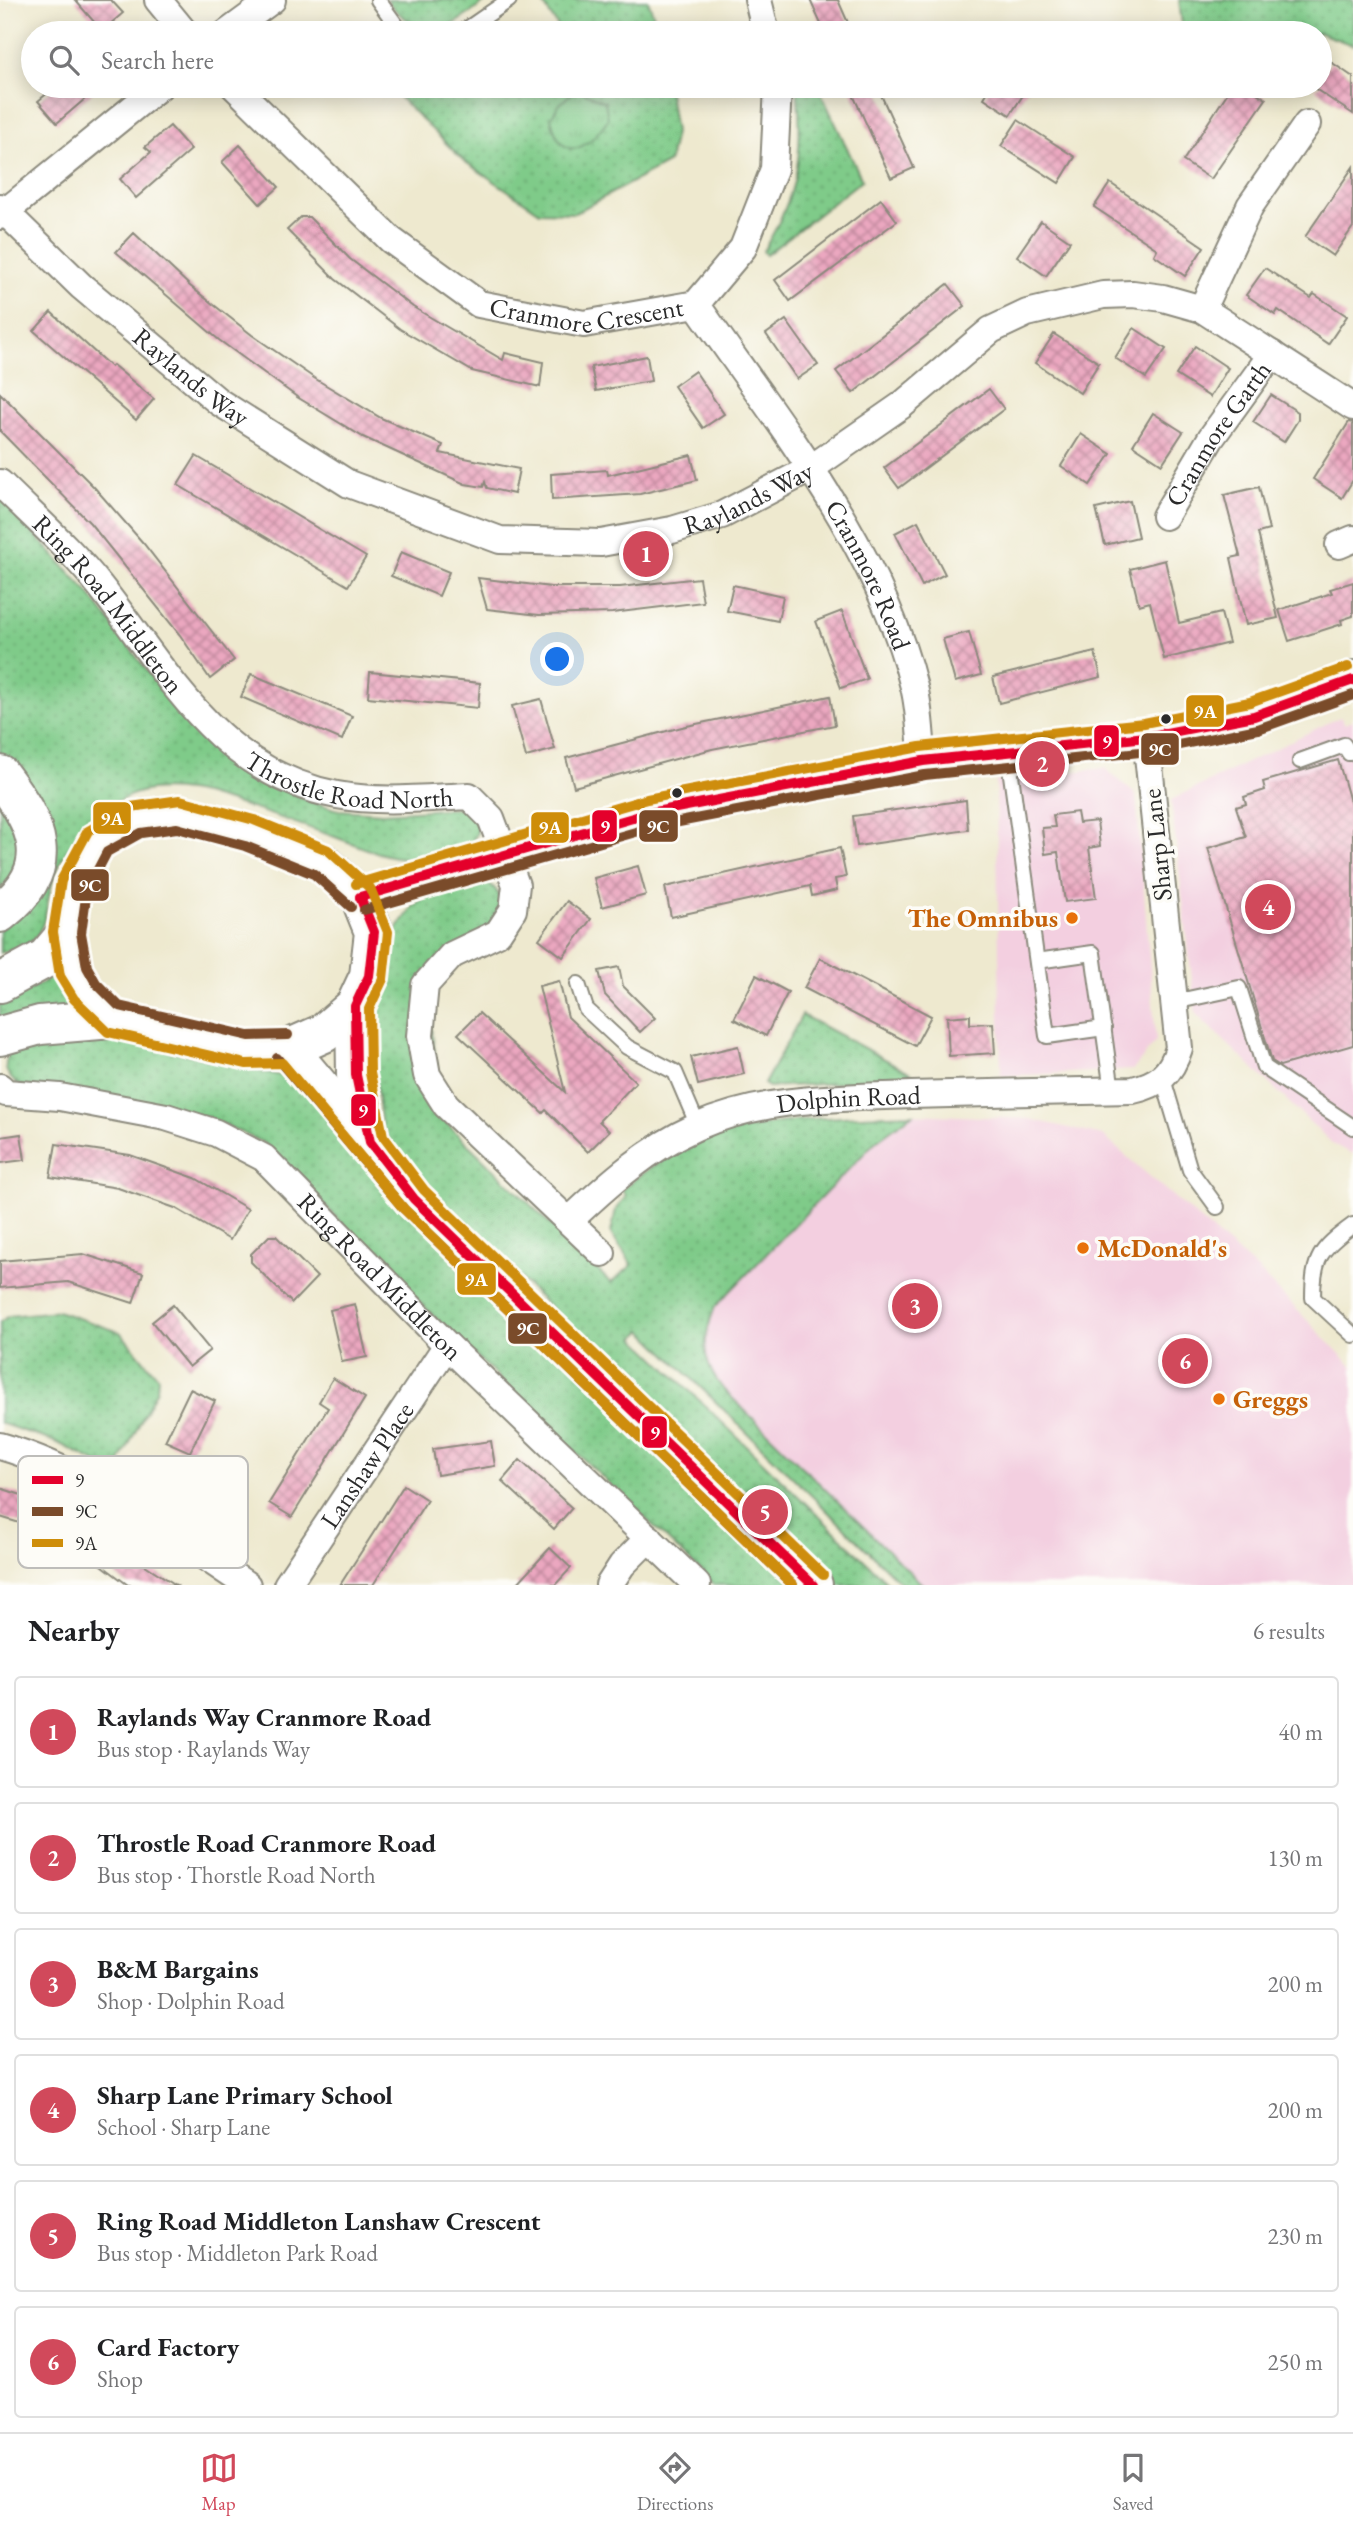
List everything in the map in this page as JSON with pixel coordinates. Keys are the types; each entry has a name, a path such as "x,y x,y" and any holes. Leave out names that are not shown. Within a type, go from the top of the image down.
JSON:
{"street":[{"path":"158,0 175,21"},
{"path":"243,21 272,0"},
{"path":"758,0 763,21"},
{"path":"1,211 145,98"},
{"name":"Cranmore Crescent","path":"246,98 391,240 479,304 584,324 696,304 743,248 774,169 777,98"},
{"path":"1202,309 1251,206 1307,124"},
{"name":"Raylands Way","path":"1,211 81,286 219,402 349,484 500,540 601,543 672,530 722,515 810,469 902,405 991,330 1027,313 1103,295 1133,294 1163,298 1202,309 1353,407"},
{"name":"Cranmore Road","path":"696,304 810,469 856,547 894,625 915,689 923,761"},
{"name":"Cranmore Garth","path":"1165,516 1211,438 1272,354"},
{"name":"Ring Road Middleton","path":"0,483 99,584 176,690 210,729"},
{"path":"360,897 650,813 923,761 1146,737 1254,716 1353,680"},
{"name":"Throstle Road North","path":"210,729 249,759 293,781 335,794 381,799 469,796 491,818 516,885 513,910 498,933 453,956 425,985 420,1036 427,1075 446,1105 569,1221"},
{"name":"Sharp Lane","path":"1146,737 1179,1048 1173,1068 1163,1079"},
{"path":"0,775 29,817 37,836 38,855 34,872 24,891 0,913"},
{"path":"0,1036 40,1025 112,1019 248,1050 288,1049 324,1033 355,1006 369,976 374,932 360,897 322,862 249,833 178,814 136,820 97,842 74,886 67,933 74,972 85,991 112,1019"},
{"path":"0,983 46,958 67,933"},
{"path":"355,1006 356,1075 370,1142"},
{"path":"288,1049 370,1142 414,1199 813,1585"},
{"name":"Dolphin Road","path":"569,1221 615,1177 663,1144 698,1126 747,1109 811,1099 1133,1090 1163,1079"},
{"name":"Ring Road Middleton","path":"0,1087 6,1093 71,1099 166,1117 216,1133 264,1158 447,1345 697,1585"},
{"path":"569,1221 602,1253"},
{"name":"Lanshaw Place","path":"287,1585 447,1345"},
{"path":"0,1446 28,1456"},
{"path":"609,1585 622,1566 649,1538"},
{"path":"221,1568 247,1585"}],"lane":[{"path":"378,0 393,21"},
{"path":"479,21 509,0"},
{"path":"1300,761 1344,745 1349,752 1353,752"},
{"path":"1008,751 1047,1036 1104,1028"},
{"path":"1037,961 1093,953 1112,1091"},
{"path":"578,984 586,1009 627,1047 675,1072 698,1126"},
{"path":"1174,1002 1239,988 1264,1067 1353,1127"},
{"path":"1163,1079 1190,1170 1217,1207"},
{"path":"1353,1225 1332,1240 1312,1268 1313,1298 1353,1335"}],"shaded area":[{"path":"1340,717 1345,724 1353,720 1353,1154 1334,1145 1196,1014 1171,800"},
{"name":"The Omnibus","path":"1105,768 1136,795 1156,1041 1133,1070 1001,1076 996,781"},
{"path":"913,1114 1030,1119 1103,1136 1257,1269 1353,1367 1353,1585 923,1585 724,1390 710,1372 705,1352 706,1330 715,1307 876,1141"}],"green space":[{"path":"387,0 488,0 458,21 410,21"},
{"path":"541,0 648,0 656,21 554,21"},
{"path":"1179,0 1353,0 1353,45 1332,37 1332,21 1182,21"},
{"path":"400,98 670,98 675,132 669,162 575,213 540,212 464,161"},
{"path":"566,98 596,98 605,102 608,119 584,145 569,148 556,133 551,118"},
{"path":"798,98 824,98 862,180 766,255 763,251 784,210 796,172"},
{"path":"0,497 87,591 169,700 204,741 233,763 308,801 339,810 382,813 462,808 470,813 475,821 477,832 472,842 462,849 446,853 419,858 397,857 206,795 167,789 151,790 135,794 106,809 81,832 55,874 39,932 22,947 0,953 0,928 21,912 25,784 0,752"},
{"path":"0,802 14,826 19,847 14,868 0,890"},
{"path":"483,881 498,893 496,916 423,977 446,1123 611,1283 632,1265 611,1233 616,1209 626,1196 622,1190 654,1166 687,1148 759,1126 835,1117 913,1114 876,1141 715,1307 708,1330 706,1350 711,1369 724,1390 923,1585 903,1585 642,1330 635,1338 890,1585 837,1585 408,1170 382,1128 369,1030 393,935 414,905 431,894"},
{"path":"58,965 80,1007 0,1023 0,1002 43,983"},
{"path":"802,1015 911,1073 909,1079 769,1087 764,1084"},
{"path":"73,1035 119,1039 300,1080 794,1585 715,1585 408,1291 264,1143 208,1117 19,1085 11,1079 6,1067 10,1052"},
{"path":"57,1311 120,1332 158,1377 157,1389 123,1456 84,1456 58,1443 0,1423 0,1322 9,1316"}],"building":[{"path":"75,0 111,0 123,13 114,21 93,21"},
{"path":"810,0 838,0 847,21 820,21"},
{"path":"1332,63 1353,77 1353,114 1329,98 1332,98"},
{"path":"42,98 86,98 57,123 38,101"},
{"path":"854,98 882,98 914,168 891,178"},
{"path":"984,98 1021,98 1010,115"},
{"path":"1224,98 1266,99 1211,179 1183,161"},
{"path":"1018,120 1075,157 1059,183 1001,146"},
{"path":"170,126 191,150 136,198 120,179 151,152 145,147"},
{"path":"240,145 279,187 260,204 222,162"},
{"path":"1353,167 1353,227 1333,256 1305,237"},
{"path":"1110,183 1204,247 1185,276 1154,255 1157,249 1094,207"},
{"path":"881,199 897,221 790,301 775,280"},
{"path":"301,217 309,217 350,259 413,307 503,360 505,353 543,362 540,387 472,371 400,329 335,279 287,230"},
{"path":"1041,221 1070,241 1046,276 1017,256"},
{"path":"134,233 190,286 252,335 314,378 381,418 443,445 440,453 519,469 514,494 487,488 485,482 483,487 465,484 363,437 297,397 219,340 116,252"},
{"path":"1265,268 1311,298 1314,294 1347,316 1328,344 1278,310 1275,315 1246,295"},
{"path":"948,284 965,306 853,393 836,371"},
{"path":"51,312 111,367 113,365 154,399 136,420 34,331"},
{"path":"786,320 818,365 797,379 766,334"},
{"path":"1134,328 1166,349 1146,378 1115,358"},
{"path":"1054,334 1099,363 1080,393 1035,363"},
{"path":"1195,346 1228,368 1210,397 1176,375"},
{"path":"647,356 651,381 596,391 591,367"},
{"path":"695,371 724,414 703,428 674,386"},
{"path":"989,389 1004,409 899,488 884,468"},
{"path":"0,393 94,487 144,544 234,660 210,679 180,635 90,523 0,431"},
{"path":"1271,395 1298,412 1298,420 1284,442 1253,422"},
{"path":"1153,413 1183,432 1162,464 1133,445"},
{"path":"1349,422 1353,423 1353,480 1342,498 1313,479"},
{"path":"1081,434 1111,454 1090,485 1061,466"},
{"path":"691,455 697,480 640,494 552,500 551,474 607,470 608,475"},
{"path":"196,456 366,557 348,586 178,485"},
{"path":"1259,487 1269,530 1258,533 1278,618 1246,625 1231,558 1240,556 1224,495"},
{"path":"1130,501 1138,537 1105,545 1096,509"},
{"path":"918,521 945,574 922,586 895,533"},
{"path":"401,552 449,572 439,596 391,576"},
{"path":"1165,560 1179,623 1221,613 1229,643 1164,659 1150,602 1139,605 1130,569"},
{"path":"478,578 551,587 620,587 699,578 703,602 612,613 539,615 487,609"},
{"path":"1353,582 1353,616 1341,620 1342,624 1289,641 1279,610 1332,593 1330,589"},
{"path":"733,585 783,596 778,621 727,611"},
{"path":"842,611 867,679 841,688 816,621"},
{"path":"969,632 981,675 955,682 943,639"},
{"path":"1095,652 1101,677 999,703 993,677"},
{"path":"370,672 480,683 478,708 368,697"},
{"path":"251,674 352,716 342,740 241,697"},
{"path":"830,696 835,725 712,749 574,787 566,758 682,727"},
{"path":"541,699 555,749 526,757 512,706"},
{"path":"1338,760 1353,812 1353,1045 1280,1066 1272,1061 1208,848 1246,837 1236,807 1246,804 1244,797 1265,790 1263,782"},
{"path":"966,800 968,830 857,846 853,816"},
{"path":"1077,812 1079,823 1097,821 1100,846 1089,848 1096,898 1065,902 1058,852 1045,854 1042,828 1055,827 1053,815"},
{"path":"840,848 846,877 835,879 837,890 812,896 810,886 671,917 665,887"},
{"path":"638,866 646,895 602,907 594,878"},
{"path":"567,901 591,919 563,957 539,939"},
{"path":"820,958 931,1016 915,1046 804,988"},
{"path":"619,967 623,986 655,1018 640,1032 605,995 599,971"},
{"path":"756,975 788,992 766,1036 734,1019"},
{"path":"559,981 568,1017 636,1082 599,1121 609,1131 588,1152 546,1110 543,1113 458,1034 479,1013 565,1092 539,986"},
{"path":"970,1015 970,1024 993,1023 995,1053 949,1056 947,1017"},
{"path":"738,1046 744,1074 698,1085 691,1057"},
{"path":"21,1134 25,1160 0,1163 0,1137"},
{"path":"56,1144 130,1155 195,1178 248,1209 230,1240 175,1208 118,1188 50,1177"},
{"path":"269,1236 276,1236 317,1277 292,1303 251,1262 251,1254"},
{"path":"83,1254 143,1273 133,1303 68,1282 0,1288 0,1261"},
{"path":"355,1304 367,1357 342,1362 330,1310"},
{"path":"173,1305 210,1350 189,1367 152,1322"},
{"path":"333,1378 365,1398 292,1517 269,1503 328,1408 319,1402"},
{"path":"190,1389 215,1401 190,1452 165,1441"},
{"path":"491,1441 495,1466 437,1475 433,1449"},
{"path":"520,1460 572,1508 554,1529 502,1481"},
{"path":"404,1485 427,1500 373,1585 340,1585"},
{"path":"0,1488 18,1494 18,1522 0,1517"},
{"path":"550,1548 571,1568 555,1585 516,1585"},
{"path":"106,1568 150,1568 176,1585 128,1585"}],"transit line":[{"name":"9A","path":"356,884 647,799 920,747 1144,723 1250,702 1348,667"},
{"name":"9","path":"360,897 650,813 923,761 1146,737 1254,716 1353,680"},
{"name":"9C","path":"364,910 653,827 925,775 1149,751 1258,729 1353,695"},
{"name":"9A","path":"793,1585 404,1209 282,1063 246,1064 108,1032 74,999 60,976 53,932 61,881 88,831 131,807 180,800 254,820 328,850 370,888 388,932 383,979 369,1009 370,1073 383,1136 424,1190 823,1575"},
{"name":"9C","path":"288,1035 249,1036 119,1006 96,983 87,967 81,933 87,890 107,852 141,833 177,828 245,846 314,874 351,907"},
{"name":"9","path":"360,897 374,932 369,976 355,1006 356,1075 370,1142 414,1199 813,1585"},
{"name":"9C","path":"277,1058 404,1209 793,1585"}],"place":[{"name":"Raylands Way Cranmore Road","path":"646,554"},
{"name":"Throstle Road Cranmore Road","path":"1042,764"},
{"name":"Sharp Lane Primary School","path":"1268,907"},
{"name":"The Omnibus","path":"1072,918"},
{"name":"McDonald's","path":"1083,1248"},
{"name":"B&M Bargains","path":"915,1306"},
{"name":"Card Factory","path":"1185,1361"},
{"name":"Greggs","path":"1219,1399"},
{"name":"Ring Road Middleton Lanshaw Crescent","path":"765,1512"}]}
